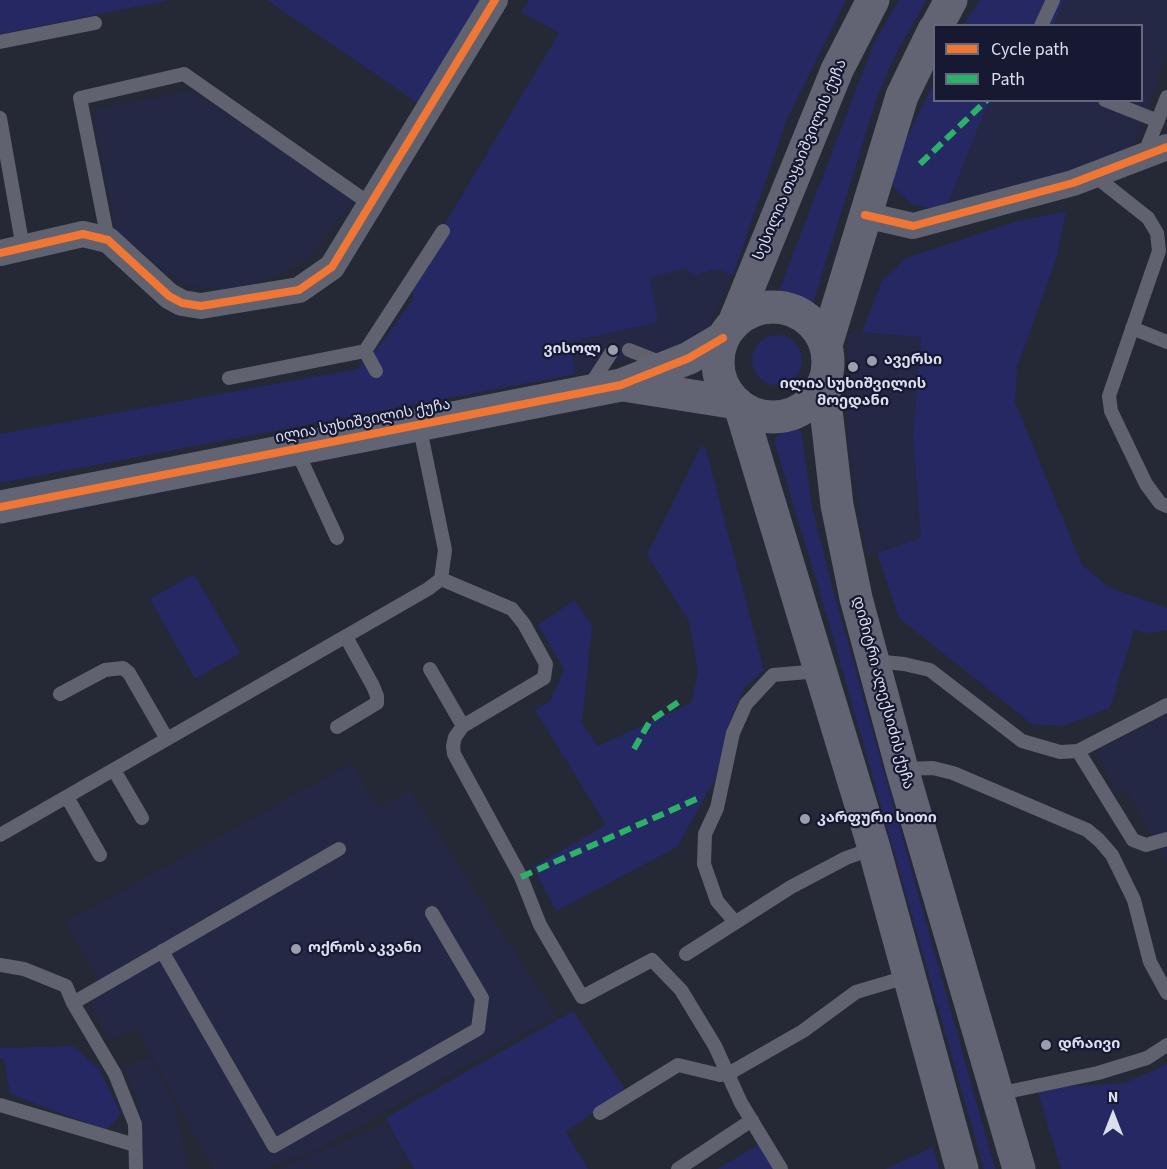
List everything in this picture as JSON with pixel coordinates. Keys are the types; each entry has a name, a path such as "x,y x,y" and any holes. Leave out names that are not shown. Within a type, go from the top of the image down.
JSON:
{"main road":[{"name":"სესილია თაყაიშვილის ქუჩა","path":"728,331 837,70 873,0"},
{"path":"938,24 951,0"},
{"path":"826,345 902,96 933,32"},
{"path":"762,307 778,307 794,311 808,319 819,331 826,345 828,365 823,384 812,400 796,412 777,417 758,415 738,405 725,390 719,374 718,356 728,331 747,313 762,307"},
{"name":"ილია სუხიშვილის ქუჩა","path":"0,507 621,385 710,348 728,331"},
{"name":"დიმიტრი ალექსიძის ქუჩა","path":"823,384 829,445 847,561 902,769 1019,1169"},
{"name":"ილია სუხიშვილის ქუჩა","path":"621,385 738,405"},
{"path":"738,405 822,670 910,976 962,1169"}],"street":[{"path":"11,250 83,234 108,240 169,296 182,303 201,306 299,290 332,267 495,0"},
{"path":"864,215 913,225 1095,176 1167,147"}],"lane":[{"path":"1042,24 1053,0"},
{"path":"0,42 95,23"},
{"path":"108,240 80,98 184,74 370,204"},
{"path":"1143,157 1167,97"},
{"path":"1110,102 1158,121"},
{"path":"0,118 11,250"},
{"path":"1095,176 1148,218 1157,233 1159,251 1109,396 1112,411 1146,484 1160,503 1167,506"},
{"path":"229,378 364,351 443,231"},
{"path":"1132,328 1167,342"},
{"path":"629,350 669,366"},
{"path":"364,351 376,371"},
{"path":"585,392 611,353"},
{"path":"0,835 428,589 441,579 445,550 419,424"},
{"path":"296,449 337,538"},
{"path":"441,579 512,609 524,624 546,664 544,678 535,686 463,726 455,737 454,754 521,877 540,925 582,997 652,960 681,990 715,1046 752,1120 781,1169"},
{"path":"337,727 377,703 373,686 345,636"},
{"path":"872,661 904,664 930,670 1022,741 1060,752 1078,752 1167,705"},
{"path":"60,694 105,670 123,668 129,673 168,739"},
{"path":"430,669 463,726"},
{"path":"735,922 717,902 704,864 705,834 717,807 733,733 746,704 773,675 822,670"},
{"path":"1078,752 1133,840 1146,845 1167,838"},
{"path":"902,769 933,768 953,773 1087,830 1099,840 1112,855 1134,900 1150,962 1167,993"},
{"path":"114,770 142,818"},
{"path":"67,797 100,855"},
{"path":"686,954 791,886 846,858 874,848"},
{"path":"73,1003 339,849"},
{"path":"162,951 274,1146 478,1029 482,998 432,913"},
{"path":"0,965 24,969 66,986 73,1003 115,1074 135,1124 136,1169"},
{"path":"600,1113 678,1065 720,1075 728,1074 803,1030 856,992 910,976"},
{"path":"997,1094 1098,1073 1147,1058 1167,1045"},
{"path":"0,1105 135,1145"},
{"path":"678,1169 752,1120"}],"shaded area":[{"path":"0,0 169,0 0,34"},
{"path":"267,0 488,0 422,106"},
{"path":"529,0 846,0 786,121 733,275 716,269 696,275 685,268 650,278 658,322 569,342 575,374 0,483 0,434 357,369 378,348 413,299 414,275 559,33 521,12"},
{"path":"899,0 926,0 897,52 878,94 813,303 796,296 778,293 874,43"},
{"path":"980,0 1064,0 1054,24 964,24"},
{"path":"1064,0 1167,0 1167,57 1130,154 951,214 948,203 989,102 1143,102 1143,24 1054,24"},
{"path":"933,84 933,102 989,102 948,203 951,214 912,204 894,188 894,165"},
{"path":"191,90 355,199 313,253 288,271 255,285 217,290 190,286 165,272 116,231 92,110"},
{"path":"1066,211 1057,257 1017,367 1015,402 1082,565 1108,587 1167,608 1167,630 1149,633 1134,630 1110,708 1063,726 1032,724 899,618 877,553 921,538 913,438 921,337 862,332 882,280 906,258 1015,222"},
{"path":"685,267 706,273 716,269 732,274 708,329 695,342 575,374 568,342 658,322 649,278"},
{"path":"850,332 921,336 913,438 921,538 867,555 847,438"},
{"path":"777,335 791,339 798,346 802,360 798,374 791,381 777,385 763,381 756,374 752,360 756,346 763,339"},
{"path":"788,428 796,428 801,432 812,506 832,586 995,1169 984,1169 827,616 775,444 775,438"},
{"path":"705,446 764,670 744,688 728,725 716,777 677,847 556,911 533,867 606,825 535,710 550,701 564,669 538,625 575,600 592,626 582,724 598,746 691,703 698,672 689,621 647,555 701,447"},
{"path":"194,574 240,653 195,679 150,599"},
{"path":"1167,716 1167,863 1127,791 1115,791 1097,751"},
{"name":"ოქროს აკვანი","path":"352,763 377,808 411,791 556,1016 317,1150 263,1169 213,1169 137,1029 110,1039 91,1008 95,975 66,922"},
{"path":"573,1011 625,1089 566,1132 588,1169 414,1169 385,1118"},
{"path":"73,1046 99,1069 121,1114 106,1130 10,1094 4,1059 0,1058 0,1048"},
{"path":"150,1056 175,1105 188,1169 144,1169 140,1110 124,1068"},
{"path":"1167,1064 1167,1169 1061,1169 1038,1092 1059,1087 1125,1083"},
{"path":"385,1124 407,1160 392,1169 278,1169"},
{"path":"761,1143 779,1169 717,1169"},
{"path":"933,1147 939,1169 886,1169"}],"marked path":[{"path":"920,164 985,102"},
{"path":"634,749 650,721 683,699"},
{"path":"521,877 701,797"}],"cycle path":[{"path":"0,253 83,234 108,240 169,296 182,303 201,306 299,290 332,267 495,0"},
{"path":"865,215 913,226 1073,183 1167,147"},
{"path":"0,507 621,385 689,358 723,338"}],"place":[{"name":"ვისოლ","path":"613,350"},
{"name":"ავერსი","path":"872,361"},
{"name":"ილია სუხიშვილის მოედანი","path":"853,367"},
{"name":"კარფური სითი","path":"805,819"},
{"name":"ოქროს აკვანი","path":"296,949"},
{"name":"დრაივი","path":"1046,1045"}]}
